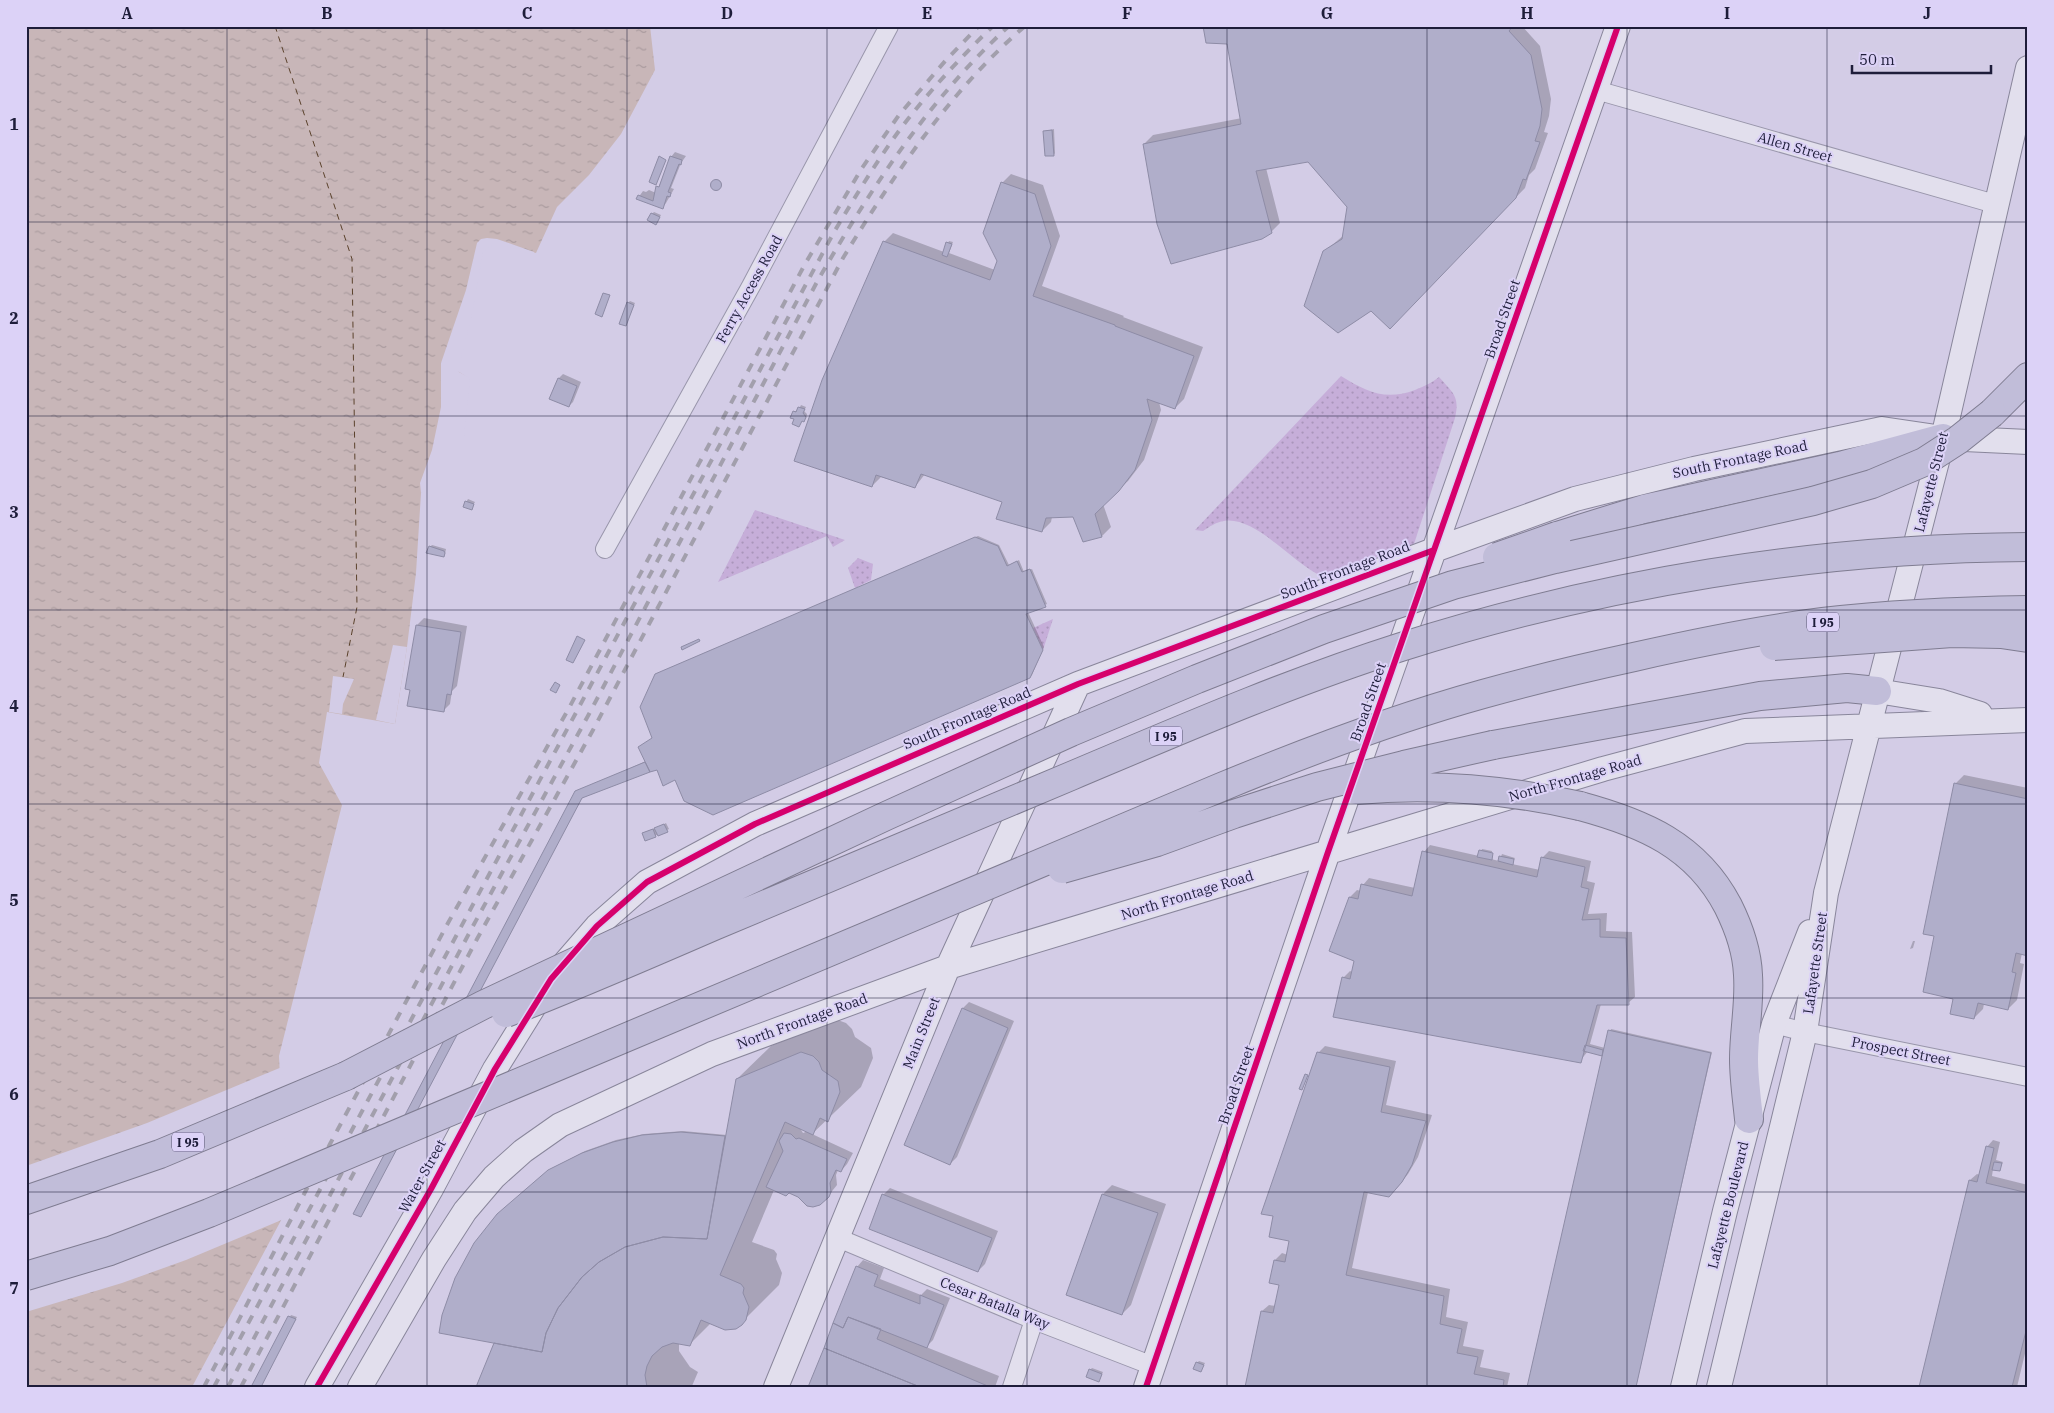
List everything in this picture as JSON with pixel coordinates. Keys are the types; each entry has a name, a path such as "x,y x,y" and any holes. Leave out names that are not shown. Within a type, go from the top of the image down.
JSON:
{"highway":[{"path":"1324,629 1422,595 1486,576 1863,488 1924,462 1958,440 1992,413 2028,376"},
{"path":"346,1076 483,1005 947,788 1134,705 1472,567 1557,536 1637,511 1840,466 1943,438"},
{"name":"I 95","path":"26,1200 160,1154 346,1076 543,998 1254,700 1337,668 1402,646 1589,597 1732,570 1900,552 2028,547"},
{"name":"I 95","path":"26,1276 110,1251 209,1213 1269,767 1352,736 1482,694 1621,660 1757,631 1824,622 1961,612 2028,610"},
{"path":"1621,660 1919,634 1976,632 2028,638"},
{"path":"968,894 1119,854 1234,814 1359,776 1493,745 1760,696 1847,688 1877,691"},
{"path":"1234,814 1352,790 1405,786 1449,786 1485,789 1580,806 1626,819 1663,837 1698,864 1714,883 1723,897 1742,940 1748,974 1748,1006 1744,1058 1750,1119"}],"main road":[{"name":"Broad Street","path":"1149,1376 1328,852 1618,26"},
{"name":"Lafayette Street","path":"1806,1032 1826,893 1943,438 1995,204 2028,68"},
{"name":"South Frontage Road","path":"552,979 597,926 647,882 755,824 1078,684 1434,550 1575,499 1694,469 1882,429 1943,438 2028,442"},
{"name":"Main Street","path":"776,1387 948,967 1078,684"},
{"name":"North Frontage Road","path":"1877,691 1939,702 1998,720"},
{"name":"North Frontage Road","path":"360,1387 465,1210 494,1177 523,1151 560,1125 712,1054 948,967 1603,769 1745,731 2028,720"},
{"name":"Lafayette Street","path":"1774,1024 1826,893"},
{"name":"Water Street","path":"317,1387 386,1269 495,1069 552,979"},
{"name":"Lafayette Boulevard","path":"1683,1387 1725,1211 1774,1024"},
{"path":"1719,1387 1806,1032"},
{"path":"1725,1211 1760,1217"}],"street":[{"name":"Ferry Access Road","path":"605,549 751,286 889,26"},
{"name":"Allen Street","path":"1596,90 1995,204"},
{"name":"Prospect Street","path":"1774,1024 2028,1077"},
{"name":"Cesar Batalla Way","path":"838,1238 1034,1320 1149,1376"},
{"path":"1012,1387 1034,1320"}],"shaded area":[{"path":"1341,376 1368,390 1385,395 1415,390 1439,377 1454,395 1457,405 1455,418 1414,544 1321,576 1261,533 1236,521 1224,521 1203,531 1195,530"},
{"path":"755,510 845,540 833,547 827,536 718,582"},
{"path":"858,558 873,564 871,580 855,588 848,568"},
{"path":"1053,619 1043,650 1033,628"}],"water":[{"path":"26,26 650,26 655,70 621,134 589,175 557,207 536,253 493,241 480,250 456,370 467,377 433,480 421,493 416,573 395,724 327,712 319,763 342,805 279,1056 286,1211 192,1387 26,1387"}],"pier":[{"path":"481,239 497,239 534,252 534,255 497,244 483,252 471,319 458,369 459,372 470,378 464,437 448,469 426,491 421,493 420,483 432,450 441,407 441,363 466,290 477,243"},
{"path":"393,645 407,647 395,724 376,720"},
{"path":"333,676 354,679 343,704 342,714 329,712"},
{"path":"282,1067 288,1211 284,1219 186,1260 122,1283 26,1312 26,1166 147,1123"}],"building":[{"path":"1203,26 1513,26 1509,31 1531,55 1542,109 1540,126 1535,141 1540,142 1526,180 1523,179 1516,198 1390,329 1371,311 1338,333 1304,306 1323,251 1342,239 1347,207 1308,162 1256,171 1272,233 1262,239 1171,264 1157,224 1143,144 1241,124 1227,44 1206,43"},
{"path":"1052,130 1054,156 1045,156 1043,131"},
{"path":"659,156 666,160 656,185 649,182"},
{"path":"670,156 682,160 668,192 671,193 670,197 667,196 663,209 636,199 638,195 653,201 656,186 659,187"},
{"path":"714,180 718,180 721,185 720,189 714,190 711,187 711,183"},
{"path":"1001,182 1035,194 1051,246 1033,296 1194,356 1175,409 1147,399 1152,420 1135,470 1119,491 1095,514 1102,537 1083,542 1073,517 1046,518 1042,532 996,519 1002,502 921,474 915,488 876,475 872,487 794,461 822,380 883,241 990,280 997,261 983,233"},
{"path":"651,213 660,217 656,225 647,220"},
{"path":"946,242 952,244 947,257 942,255"},
{"path":"603,293 610,295 602,317 595,314"},
{"path":"627,302 634,305 626,326 619,324"},
{"path":"558,378 577,386 569,407 549,399"},
{"path":"798,407 805,409 803,413 806,417 799,427 792,424 794,419 790,418 793,411 796,412"},
{"path":"465,501 474,504 472,510 463,507"},
{"path":"975,537 998,546 1007,566 1017,561 1022,572 1030,569 1046,607 1026,614 1043,650 1030,678 713,815 684,801 675,780 663,786 657,770 650,772 638,747 652,738 640,707 655,674"},
{"path":"429,546 444,551 444,557 426,553"},
{"path":"416,625 461,632 451,695 447,694 444,712 407,706 410,690 405,689"},
{"path":"577,636 585,640 573,663 566,660"},
{"path":"699,639 700,641 682,650 681,647"},
{"path":"555,682 560,685 556,693 550,690"},
{"path":"645,762 650,772 582,798 361,1217 353,1214 575,791"},
{"path":"1954,783 2028,799 2028,956 2016,953 2012,972 2016,973 2008,1010 1978,1003 1974,1019 1950,1014 1953,999 1923,992 1934,936 1923,934"},
{"path":"664,824 668,832 658,836 654,828"},
{"path":"653,829 656,837 645,841 642,833"},
{"path":"1479,850 1493,853 1492,860 1477,857"},
{"path":"1422,851 1537,877 1541,857 1585,867 1581,887 1589,889 1582,920 1600,919 1600,937 1626,938 1629,1005 1597,1005 1581,1063 1333,1017 1342,977 1350,979 1354,961 1329,951 1349,897 1358,899 1361,884 1412,896"},
{"path":"1499,856 1514,859 1513,865 1498,861"},
{"path":"962,1008 1008,1028 950,1165 904,1145"},
{"path":"1608,1030 1711,1053 1636,1387 1527,1387"},
{"path":"1585,1045 1603,1050 1602,1056 1583,1051"},
{"path":"801,1052 813,1056 819,1062 822,1070 838,1081 840,1092 828,1122 820,1118 813,1135 785,1122 720,1275 741,1284 744,1288 743,1293 749,1307 746,1320 742,1325 736,1329 725,1330 701,1320 690,1346 673,1343 662,1347 652,1356 645,1375 647,1387 476,1387 494,1343 542,1352 546,1333 558,1308 582,1277 599,1262 625,1247 663,1237 707,1239 736,1079"},
{"path":"1317,1052 1390,1067 1381,1112 1426,1121 1412,1165 1402,1182 1389,1197 1364,1192 1346,1275 1444,1296 1440,1324 1462,1329 1457,1353 1478,1357 1474,1374 1504,1380 1503,1387 1245,1387 1261,1311 1273,1313 1279,1285 1269,1283 1274,1260 1285,1262 1289,1241 1269,1237 1273,1216 1261,1214"},
{"path":"1305,1074 1308,1075 1302,1090 1299,1089"},
{"path":"681,1132 725,1136 707,1239 663,1237 625,1247 599,1262 582,1277 558,1308 546,1333 542,1352 439,1333 442,1315 455,1278 474,1243 497,1214 548,1170 582,1153 613,1142 642,1135"},
{"path":"784,1133 791,1134 796,1139 799,1138 847,1159 841,1172 836,1170 830,1183 831,1192 829,1197 820,1205 807,1206 798,1197 789,1193 786,1196 766,1187 783,1151 779,1141"},
{"path":"1986,1146 1994,1148 1986,1183 2028,1193 2028,1323 2012,1387 1919,1387 1969,1180 1977,1182"},
{"path":"1994,1162 2002,1163 2000,1171 1992,1170"},
{"path":"882,1194 992,1238 978,1272 869,1229"},
{"path":"1102,1194 1158,1213 1122,1315 1066,1295"},
{"path":"856,1266 878,1275 874,1286 920,1304 920,1295 944,1305 927,1348 848,1317 843,1328 833,1323"},
{"path":"288,1316 296,1319 261,1387 251,1387"},
{"path":"848,1317 881,1329 877,1339 990,1387 920,1387 824,1348 833,1323 843,1328"},
{"path":"824,1348 920,1387 808,1387"},
{"path":"1196,1362 1204,1365 1201,1372 1193,1369"},
{"path":"1089,1369 1102,1374 1099,1382 1086,1377"}],"ferry route":[{"path":"275,26 352,259 357,607 343,677"}],"railway":[{"path":"204,1387 330,1144 448,923 569,708 805,264 862,168 899,115 946,60 979,26"},
{"path":"214,1387 834,232 878,161 908,119 949,71 993,26"},
{"path":"228,1387 473,926 589,714 818,280 881,178 928,114 953,83 1009,26"},
{"path":"241,1387 477,939 593,730 843,258 925,134 972,78 1025,26"}],"cycle path":[{"path":"1146,1387 1328,852 1618,26"},
{"path":"317,1387 431,1189 495,1069 551,979 597,926 647,882 755,824 1078,684 1434,550"}]}
